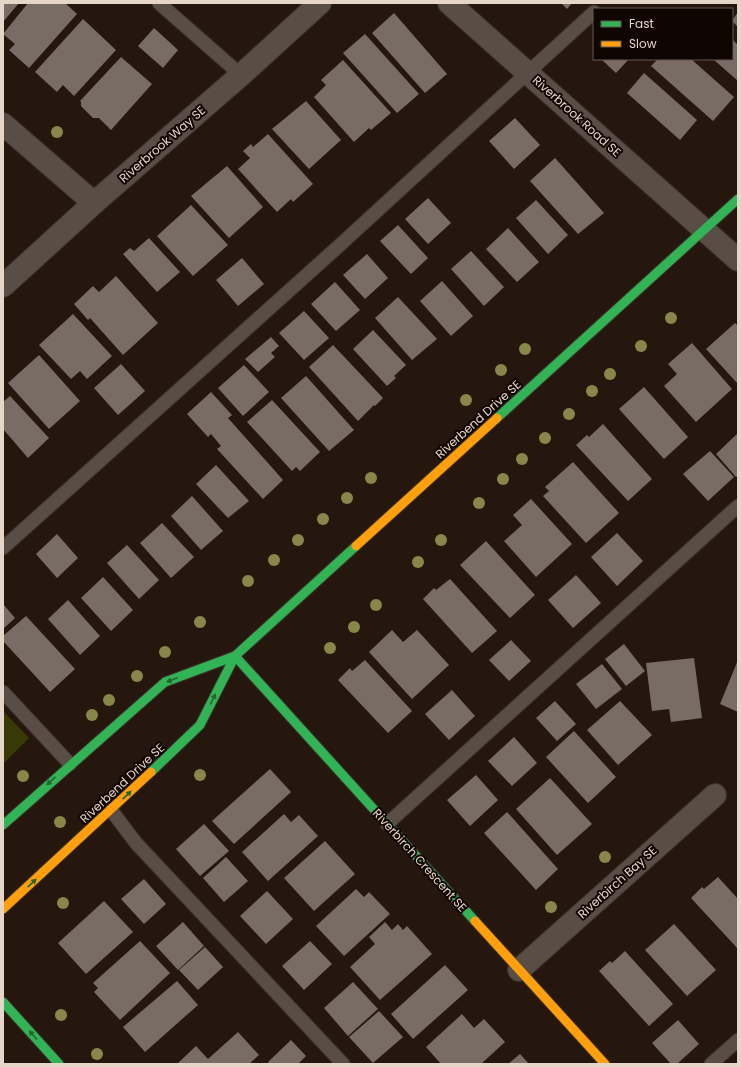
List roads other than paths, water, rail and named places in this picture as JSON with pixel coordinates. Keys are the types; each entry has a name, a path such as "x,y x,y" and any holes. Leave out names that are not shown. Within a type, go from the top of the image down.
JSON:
{"street":[{"name":"Riverbrook Way SE","path":"3,286 94,204 241,76 320,3"},
{"name":"Riverbrook Road SE","path":"449,3 705,230"},
{"path":"3,124 94,204"},
{"name":"Riverbend Drive SE","path":"3,909 112,810 200,725 235,656 738,199"},
{"path":"705,230 738,260"},
{"name":"Riverbend Drive SE","path":"3,825 70,764 166,682 235,656"},
{"name":"Riverbirch Crescent SE","path":"235,656 605,1064"},
{"name":"Riverbirch Bay SE","path":"519,970 715,795"},
{"path":"3,1002 59,1064"}],"lane":[{"path":"159,3 241,76"},
{"path":"3,548 154,414 593,13"},
{"path":"387,824 736,512"},
{"path":"3,692 70,764"},
{"path":"112,810 136,842 343,1064"},
{"path":"711,1064 738,1040"}]}
